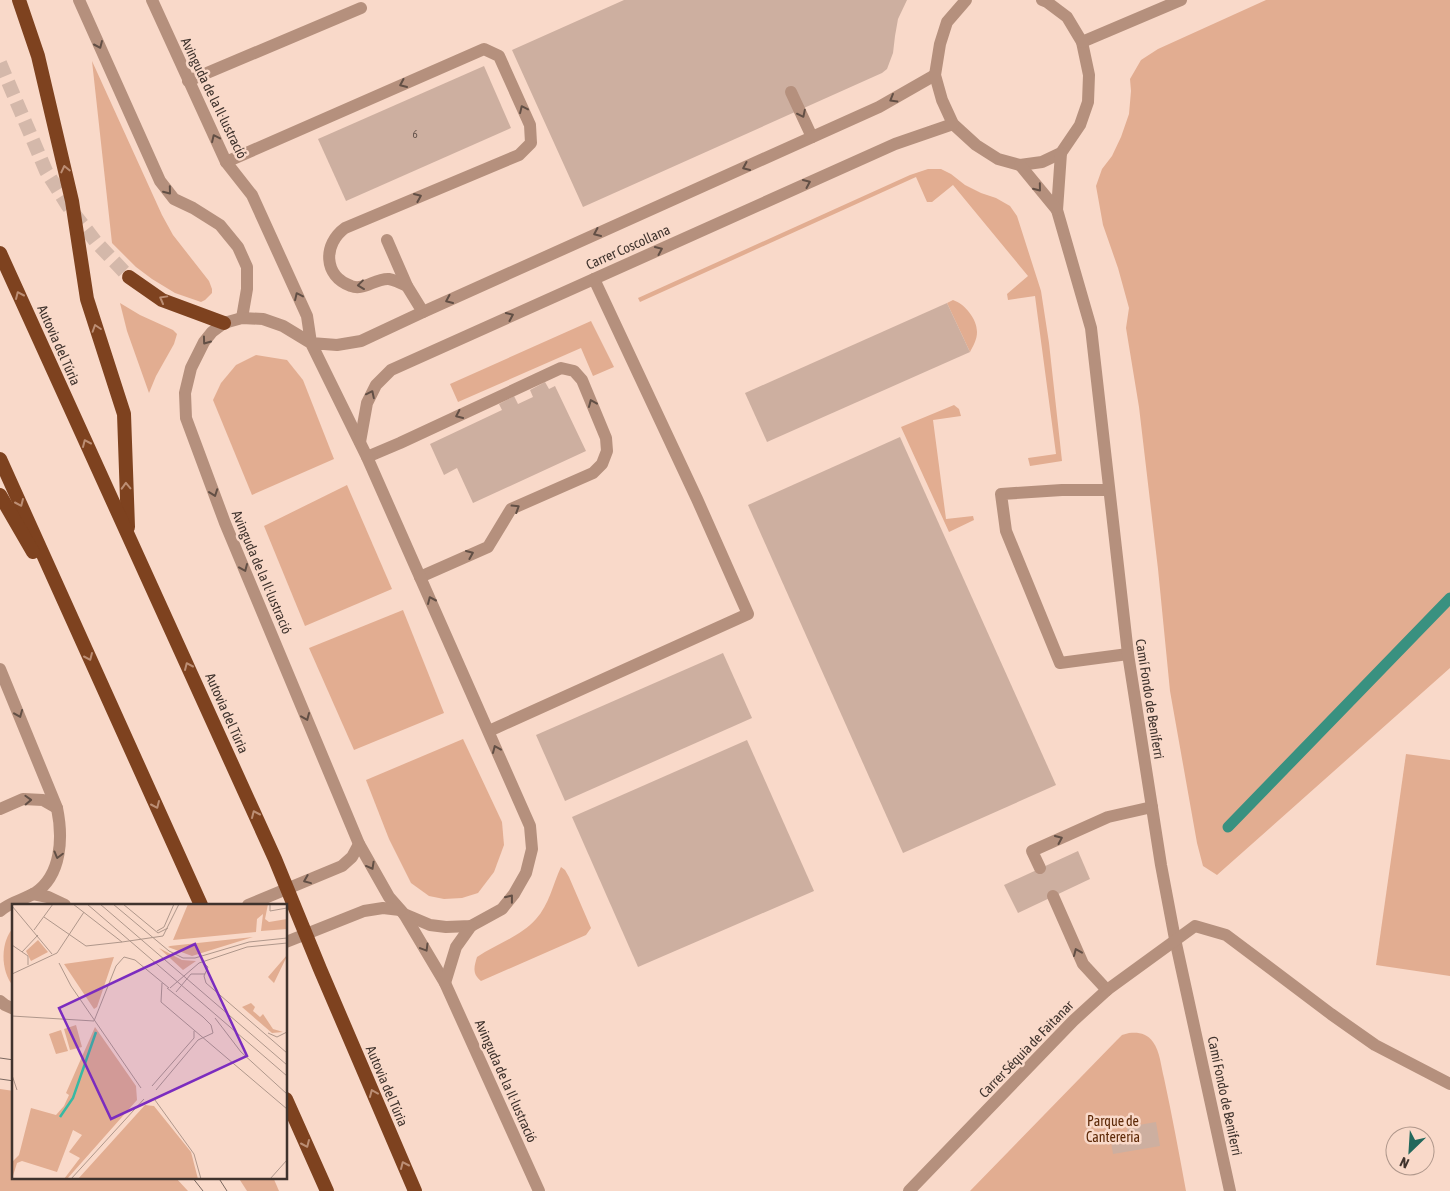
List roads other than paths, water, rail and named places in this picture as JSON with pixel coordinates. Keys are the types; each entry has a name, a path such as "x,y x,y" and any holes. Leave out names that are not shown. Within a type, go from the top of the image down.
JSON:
{"highway":[{"path":"19,0 38,56 72,201 87,299 124,414 128,535"},
{"name":"Autovia del Túria","path":"0,253 275,859 320,970 415,1191"},
{"path":"129,277 162,300 224,323"},
{"path":"0,459 201,904"},
{"path":"0,495 69,612"},
{"path":"288,1103 327,1191"}],"street":[{"path":"79,0 160,181 174,199 193,208 220,225 238,247 247,268 247,289 242,318"},
{"name":"Avinguda de la Il·lustració","path":"152,0 226,162 252,195 307,316 311,343 367,457 530,826 532,849 526,873 514,894 502,909 470,926 446,927 430,925 402,912"},
{"path":"966,0 947,22 940,44 936,75 942,100 953,124 976,145 998,159 1020,165 1042,162 1061,153 1080,124 1088,102 1089,75 1082,42 1067,17 1042,0"},
{"path":"1082,42 1181,0"},
{"path":"188,81 361,8"},
{"path":"226,162 484,49 499,56 530,125 531,143 519,155 346,228 339,232 329,248 332,271 337,277 353,287 362,287 388,279 407,286"},
{"name":"Carrer Coscollana","path":"311,343 337,345 362,341 879,107 936,75"},
{"path":"791,92 812,137"},
{"name":"Carrer Coscollana","path":"360,442 367,403 376,386 391,370 895,144 953,124"},
{"name":"Camí Fondo de Beniferri","path":"1061,153 1057,210 1091,328 1128,654 1161,865 1230,1191"},
{"name":"Camí Fondo de Beniferri","path":"1020,165 1057,210"},
{"path":"387,240 407,286 423,312"},
{"path":"489,731 748,614 594,279"},
{"name":"Avinguda de la Il·lustració","path":"311,343 283,326 263,319 242,318 224,323 212,332 204,342 191,368 185,393 186,418 225,523 359,844 389,897 402,912 445,983 539,1191"},
{"path":"367,457 561,368 574,371 582,380 606,438 606,451 602,464 593,473 511,509 488,547 420,577"},
{"path":"1108,490 1062,490 1001,494 1006,531 1060,663 1128,654"},
{"path":"0,669 57,808 60,825 60,846 50,877 43,887 33,894 2,908"},
{"path":"0,809 22,799 43,800 57,808"},
{"path":"1040,868 1032,851 1108,817 1152,807"},
{"path":"250,904 342,866 352,857 359,844"},
{"path":"33,894 48,897 63,904"},
{"path":"1053,896 1083,964 1107,990"},
{"path":"288,941 364,911 383,908 402,912"},
{"name":"Avinguda de la Il·lustració","path":"445,983 456,948 470,926"},
{"name":"Carrer Séquia de Faitanar","path":"909,1191 1073,1021 1107,990 1195,926 1226,935 1375,1045 1450,1084"},
{"path":"0,1001 12,1008"}],"waterway":[{"path":"1228,827 1450,598"}],"tunnel":[{"path":"0,63 46,171 68,206 96,242 129,277"}],"tram line":[{"path":"0,1058 12,1060"},
{"path":"0,1079 12,1081"},
{"path":"193,1178 203,1191"},
{"path":"219,1178 227,1191"}],"park label":[{"name":"Parque de Cantereria","path":"1113,1130"}]}
